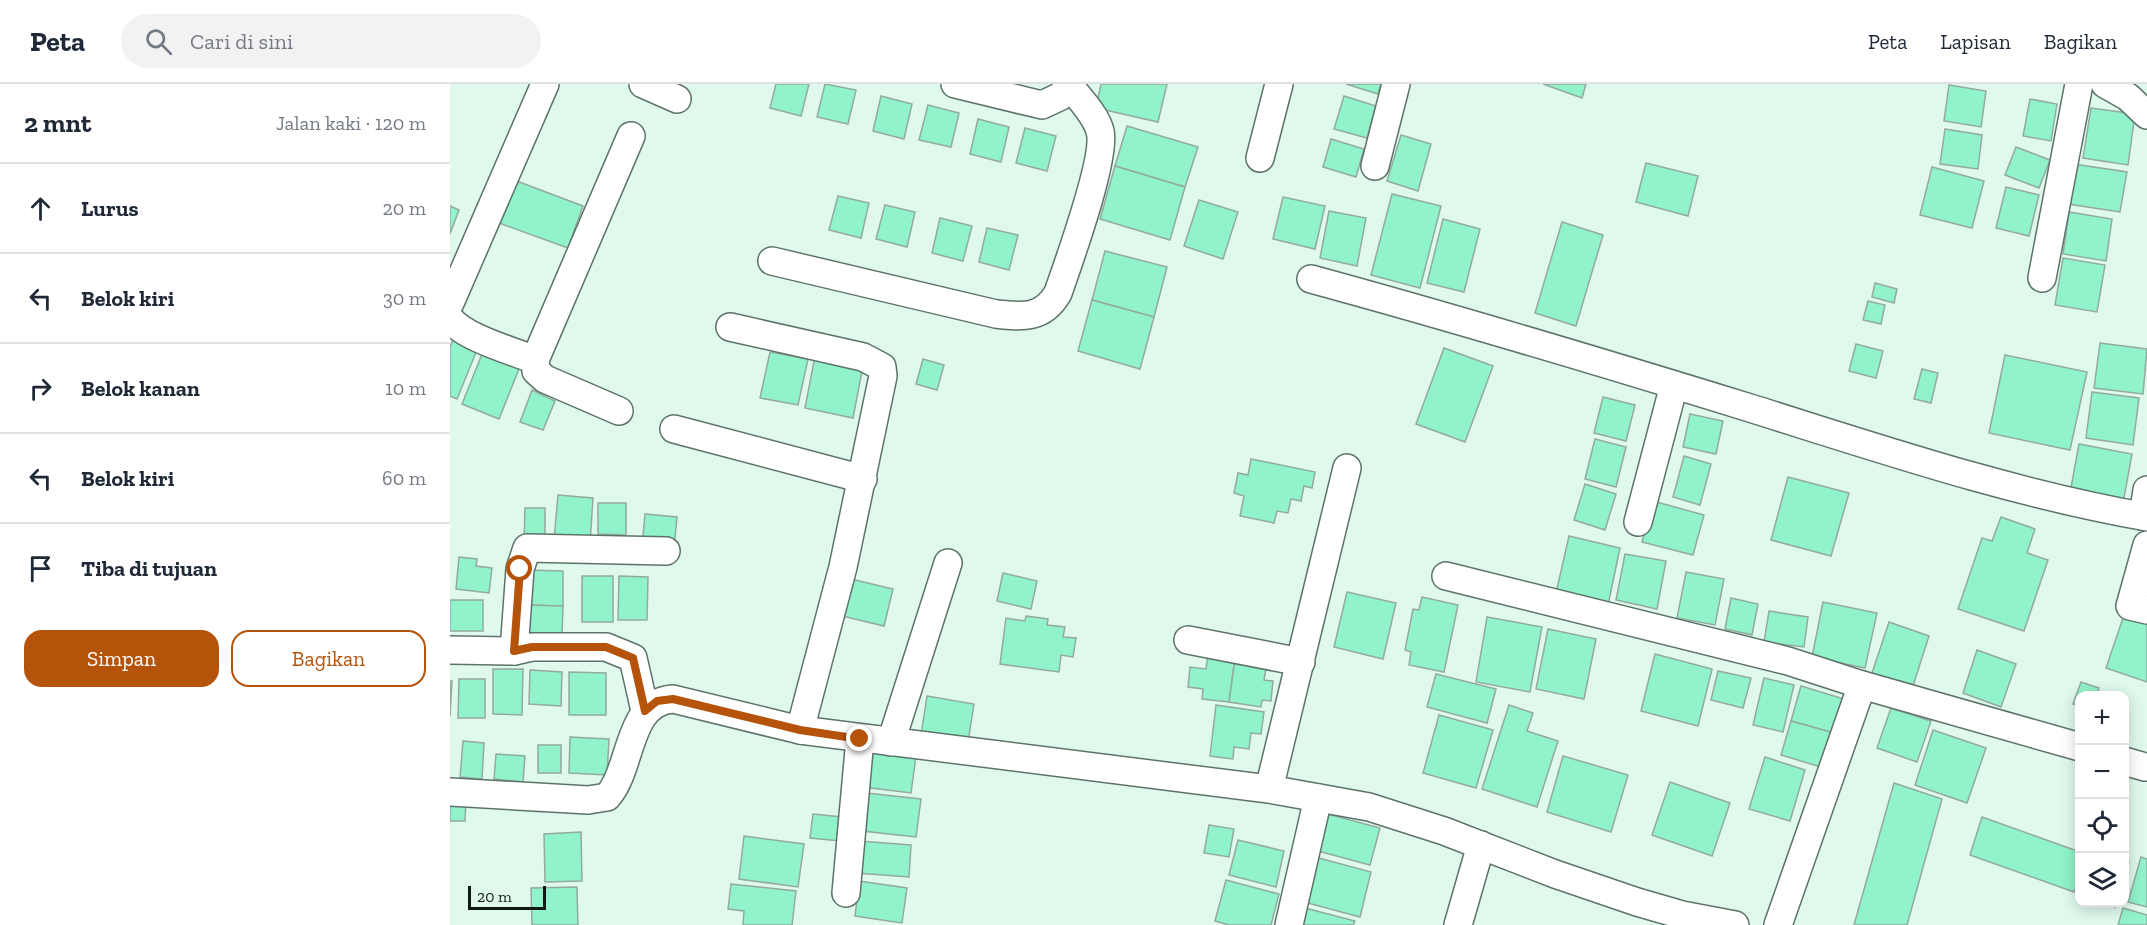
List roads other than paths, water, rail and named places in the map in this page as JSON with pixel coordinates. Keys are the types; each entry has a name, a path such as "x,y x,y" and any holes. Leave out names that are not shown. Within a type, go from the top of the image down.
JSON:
{"street":[{"path":"450,303 545,84"},
{"path":"643,84 677,99"},
{"path":"772,261 996,314 1031,316 1042,312 1052,303 1058,293 1082,223 1101,147 1100,131 1069,84 1061,96 1042,105 955,84"},
{"path":"1260,158 1279,84"},
{"path":"1375,166 1396,84"},
{"path":"2042,278 2079,84"},
{"path":"2105,84 2128,97 2147,115"},
{"path":"619,411 545,379 536,371 535,360 631,136"},
{"path":"1311,279 1674,384 1960,474 2103,510 2145,517 2147,490"},
{"path":"450,319 454,325 472,334 535,360"},
{"path":"730,327 863,357 882,367 883,376 863,479 843,567 800,730"},
{"path":"1638,522 1674,384"},
{"path":"674,429 863,479"},
{"path":"1269,789 1347,468"},
{"path":"2147,545 2130,606 2147,610"},
{"path":"514,651 520,569 526,548 666,551"},
{"path":"891,742 948,563"},
{"path":"1446,576 1788,661 1862,685 2075,746"},
{"path":"1188,640 1301,662"},
{"path":"450,650 514,651 532,647 606,647 633,658 645,711"},
{"path":"1778,925 1862,685"},
{"path":"450,792 588,800 607,797 621,778 645,711 657,701 673,699 800,730 1269,789 1369,807 1637,902 1682,915 1735,925"},
{"path":"846,892 860,739"},
{"path":"1288,925 1318,798"},
{"path":"1458,925 1481,845"}]}
